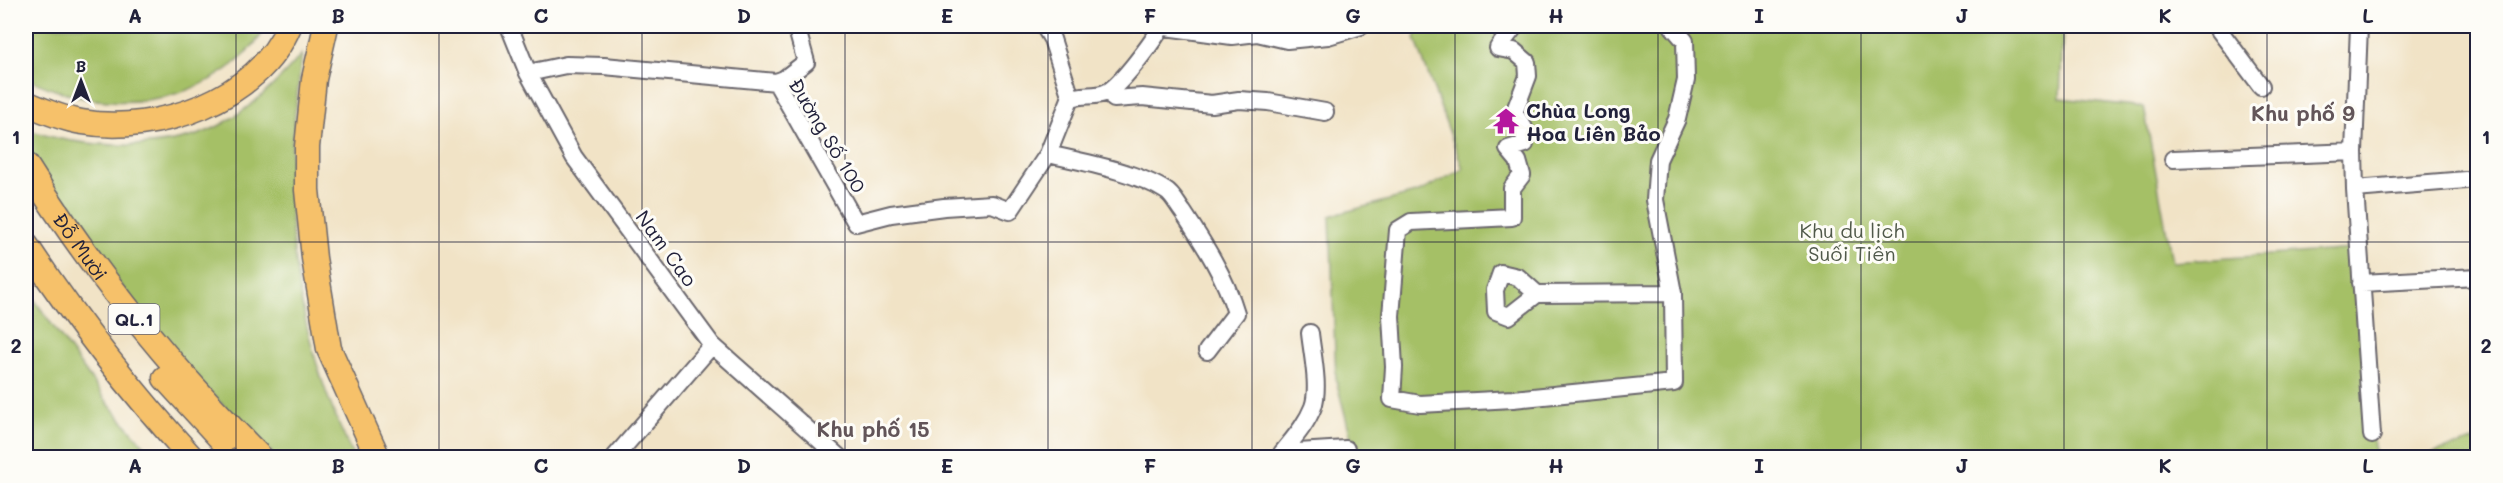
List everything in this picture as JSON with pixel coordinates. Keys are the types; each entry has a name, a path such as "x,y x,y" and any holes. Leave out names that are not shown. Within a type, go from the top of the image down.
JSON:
{"highway":[{"path":"26,104 53,115 111,125 141,123 175,116 211,104 241,84 266,59 289,26"},
{"path":"315,26 298,139 300,234 318,350 330,388 362,458"},
{"path":"326,26 314,79 307,147 307,190 314,258 329,349 378,458"},
{"name":"Đỗ Mười","path":"26,165 60,219 131,316 261,458"},
{"name":"Đỗ Mười","path":"26,194 87,284 130,339 196,414 240,458"},
{"name":"QL.1","path":"26,245 89,336 150,412 192,458"},
{"name":"QL.1","path":"26,270 80,345 171,458"}],"street":[{"name":"Nam Cao","path":"509,26 528,73 574,157 712,345 840,458"},
{"path":"776,82 801,68 806,62 796,26"},
{"path":"1044,26 1052,39 1071,98 1048,154 1149,182 1168,192 1197,233 1222,276 1236,313 1207,351"},
{"path":"1111,96 1159,32 1158,26 1232,36 1257,33 1287,40 1328,36 1361,26"},
{"path":"1515,26 1498,48 1514,51 1527,62 1528,76 1514,113 1524,128 1525,144 1508,148 1518,161 1521,175 1512,188 1512,217 1411,222 1398,230 1391,316 1394,367 1392,399 1420,404 1513,399 1674,383 1673,293 1656,201 1658,160 1677,119 1686,80 1685,42 1672,26"},
{"path":"2216,26 2261,87"},
{"path":"2359,26 2354,152 2355,189 2372,435"},
{"name":"Đường Số 100","path":"528,73 566,65 604,66 776,82 856,223 891,214 944,207 992,204 1010,211 1048,154"},
{"path":"1071,98 1142,97 1212,104 1239,100 1258,101 1325,112"},
{"path":"2172,159 2354,152"},
{"path":"2355,189 2478,179"},
{"path":"2361,283 2478,278"},
{"path":"1537,294 1673,293"},
{"path":"1281,455 1300,430 1314,405 1315,375 1310,333"},
{"path":"614,458 712,345"},
{"path":"1281,455 1346,449"}],"green space":[{"path":"26,26 267,26 249,50 226,70 201,85 173,95 143,100 113,101 83,98 36,83 26,77"},
{"name":"Khu du lịch Suối Tiên","path":"1421,26 2063,26 2060,98 2144,107 2172,262 2354,249 2375,457 1356,457 1336,380 1330,216 1419,192 1463,169 1415,38"},
{"path":"302,54 290,172 291,224 295,258 300,293 316,361 327,394 354,457 276,457 187,370 79,233 26,149 26,129 73,141 126,145 153,144 203,133 224,123 256,100"},
{"path":"26,288 110,406 154,457 26,457"},
{"path":"2477,440 2477,457 2420,457"}],"place":[{"name":"Chùa Long Hoa Liên Bảo","path":"1506,121"}],"district":[{"name":"Khu phố 9","path":"2303,112"},
{"name":"Khu phố 15","path":"873,428"}]}
